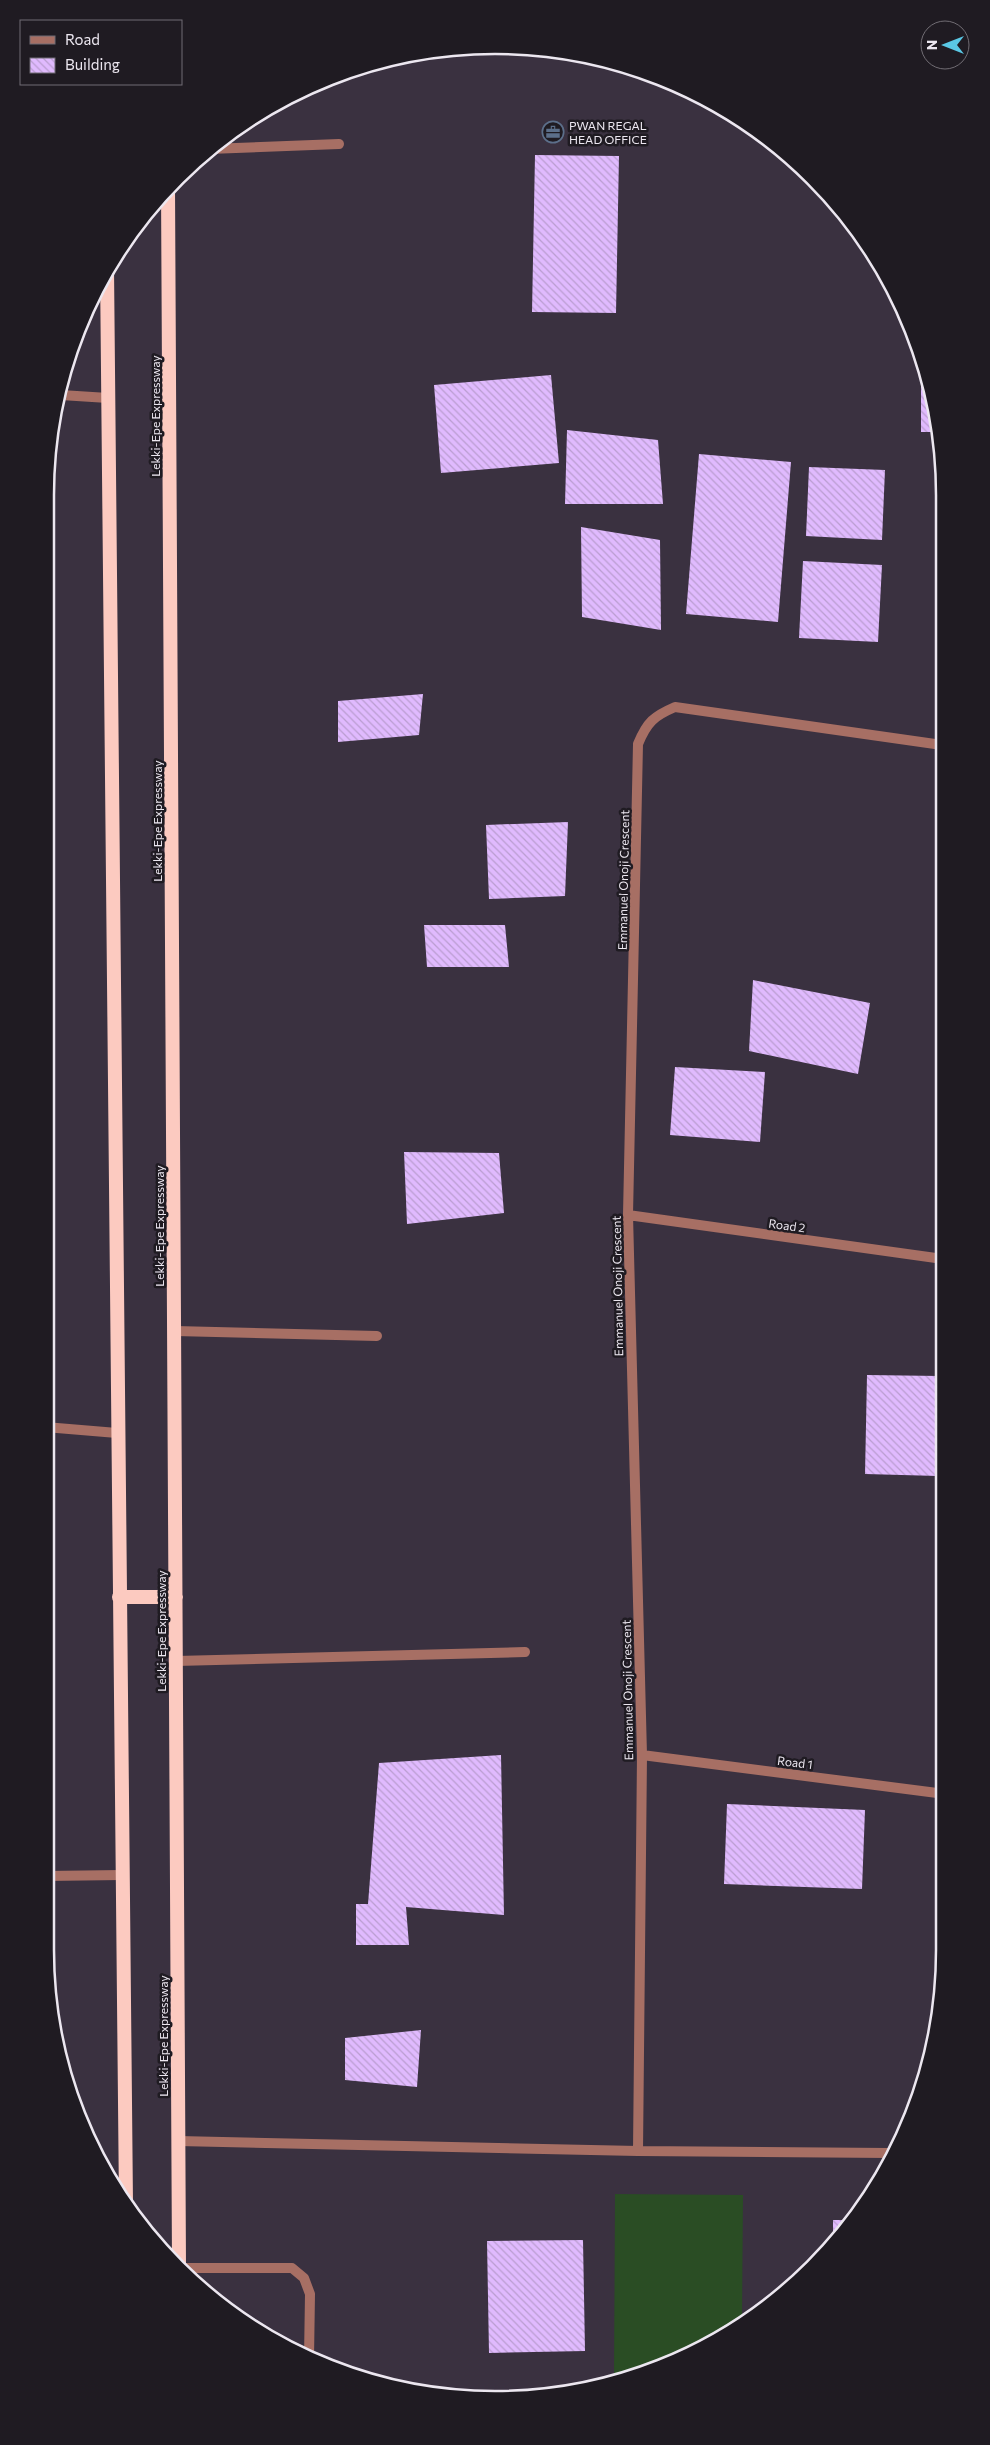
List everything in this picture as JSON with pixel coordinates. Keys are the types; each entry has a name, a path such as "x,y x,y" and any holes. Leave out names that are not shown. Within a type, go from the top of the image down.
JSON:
{"highway":[{"name":"Lekki-Epe Expressway","path":"168,199 179,2258"},
{"path":"107,285 124,2189"},
{"path":"119,1597 176,1597"}],"street":[{"path":"222,149 339,144"},
{"path":"65,395 108,398"},
{"name":"Emmanuel Onoji Crescent","path":"638,2151 642,1755 628,1215 638,744 645,726 659,714 674,707 936,744"},
{"name":"Road 2","path":"628,1215 936,1258"},
{"path":"175,1331 377,1336"},
{"path":"54,1428 118,1433"},
{"path":"176,1661 524,1652"},
{"name":"Road 1","path":"642,1755 936,1793"},
{"path":"54,1876 122,1875"},
{"path":"178,2141 638,2151 886,2154"},
{"path":"189,2268 292,2268 304,2278 310,2294 310,2351"}],"green space":[{"path":"615,2194 743,2195 742,2316 716,2332 664,2358 614,2375"}],"building":[{"path":"535,155 619,156 616,313 532,312"},
{"path":"551,375 559,463 441,473 434,385"},
{"path":"921,381 931,432 921,432"},
{"path":"567,430 658,440 663,504 565,504"},
{"path":"699,454 791,462 778,622 686,614"},
{"path":"809,467 885,470 882,540 806,536"},
{"path":"581,527 660,540 661,630 582,617"},
{"path":"803,561 882,565 878,642 799,638"},
{"path":"423,694 419,735 338,742 338,701"},
{"path":"568,822 565,896 489,899 486,825"},
{"path":"424,925 505,925 509,967 427,967"},
{"path":"753,980 870,1003 858,1074 749,1051"},
{"path":"675,1067 765,1072 760,1142 670,1135"},
{"path":"404,1152 499,1153 504,1213 407,1224"},
{"path":"867,1375 936,1376 936,1476 865,1474"},
{"path":"501,1755 504,1915 406,1907 409,1945 356,1945 356,1904 368,1904 379,1763"},
{"path":"727,1804 865,1810 862,1889 724,1884"},
{"path":"421,2030 417,2087 345,2080 345,2038"},
{"path":"833,2220 844,2220 833,2234"},
{"path":"583,2240 585,2351 489,2353 487,2241"}],"place":[{"name":"PWAN REGAL HEAD OFFICE","path":"553,132"}]}
